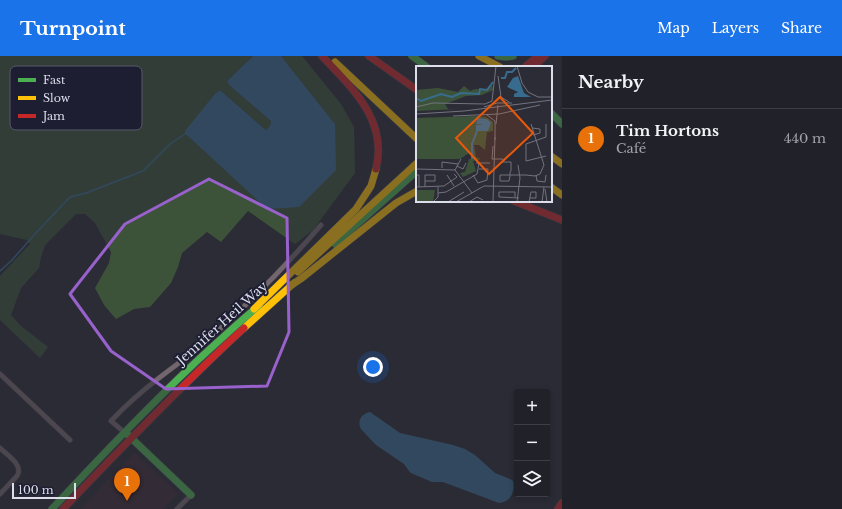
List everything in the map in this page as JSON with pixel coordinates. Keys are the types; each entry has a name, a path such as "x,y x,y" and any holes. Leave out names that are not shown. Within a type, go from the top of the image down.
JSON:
{"main road":[{"path":"254,310 356,209 371,186 375,174 378,161 378,146 376,129 372,118 365,105 357,95 322,56"},
{"path":"328,56 416,138"},
{"path":"369,56 416,89"},
{"path":"412,56 426,66"},
{"path":"479,56 498,66"},
{"path":"498,56 513,56"},
{"path":"526,66 538,56"},
{"path":"534,66 545,56"},
{"path":"552,114 562,124"},
{"path":"552,157 562,164"},
{"name":"Jennifer Heil Way","path":"52,509 124,432 186,371 416,164"},
{"name":"Jennifer Heil Way","path":"63,509 209,360 416,172"},
{"path":"552,188 562,195"},
{"path":"290,286 396,203 416,192"},
{"path":"517,202 562,219"},
{"path":"529,202 562,219"},
{"path":"124,432 191,494"},
{"path":"558,509 562,503"}],"street":[{"name":"Jennifer Heil Way","path":"124,432 111,421 124,407 201,346 236,315 321,225"},
{"path":"0,374 70,440"},
{"path":"0,448 16,463 19,469 17,476 0,494"},
{"path":"177,509 191,494"}],"highlighted area":[{"path":"209,179 287,218 289,332 267,386 166,389 111,351 70,294 125,224"}],"shaded area":[{"path":"134,453 178,493 163,509 81,509"}],"green space":[{"path":"0,56 253,56 227,81 230,86 271,121 270,126 266,130 220,90 185,134 189,137 335,124 281,56 302,56 341,104 354,127 355,173 313,230 295,244 248,211 221,242 207,232 182,253 171,283 150,307 134,309 116,319 104,305 95,288 109,263 111,252 95,223 85,214 76,214 45,245 39,268 21,288 11,315 21,326 48,347 40,358 0,320 0,276 30,244 27,240 0,234"}],"water":[{"path":"253,56 281,56 335,124 336,170 299,207 267,209 185,134 185,131 215,94 220,90 266,130 270,126 271,121 230,86 227,81"},
{"path":"370,412 400,433 465,449 475,455 495,473 513,481 513,493 507,501 499,503 443,482 432,482 411,473 404,464 376,445 361,429 359,423 362,416"}],"waterway":[{"path":"0,271 70,197 86,193 143,171 170,144 185,134"}],"traffic: fast":[{"path":"412,56 426,66"},
{"path":"498,56 513,56"},
{"path":"552,114 562,124"},
{"path":"335,244 416,172"},
{"path":"52,509 110,447 170,387 211,348 259,306"},
{"path":"128,435 191,495"}],"traffic: slow":[{"path":"479,56 498,66"},
{"path":"335,62 416,138"},
{"path":"552,157 562,164"},
{"path":"298,272 416,164"},
{"path":"254,309 356,209 371,186 376,169"},
{"path":"552,188 562,195"},
{"path":"290,286 396,203 416,192"},
{"path":"244,328 294,283"}],"traffic: jam":[{"path":"322,56 345,80 365,106 372,120 377,135 378,151 376,169"},
{"path":"369,56 416,89"},
{"path":"526,66 538,56"},
{"path":"534,66 545,56"},
{"path":"517,202 562,220"},
{"path":"63,509 152,417 244,328"},
{"path":"558,509 562,503"}],"place":[{"name":"Tim Hortons","path":"127,501"}]}
